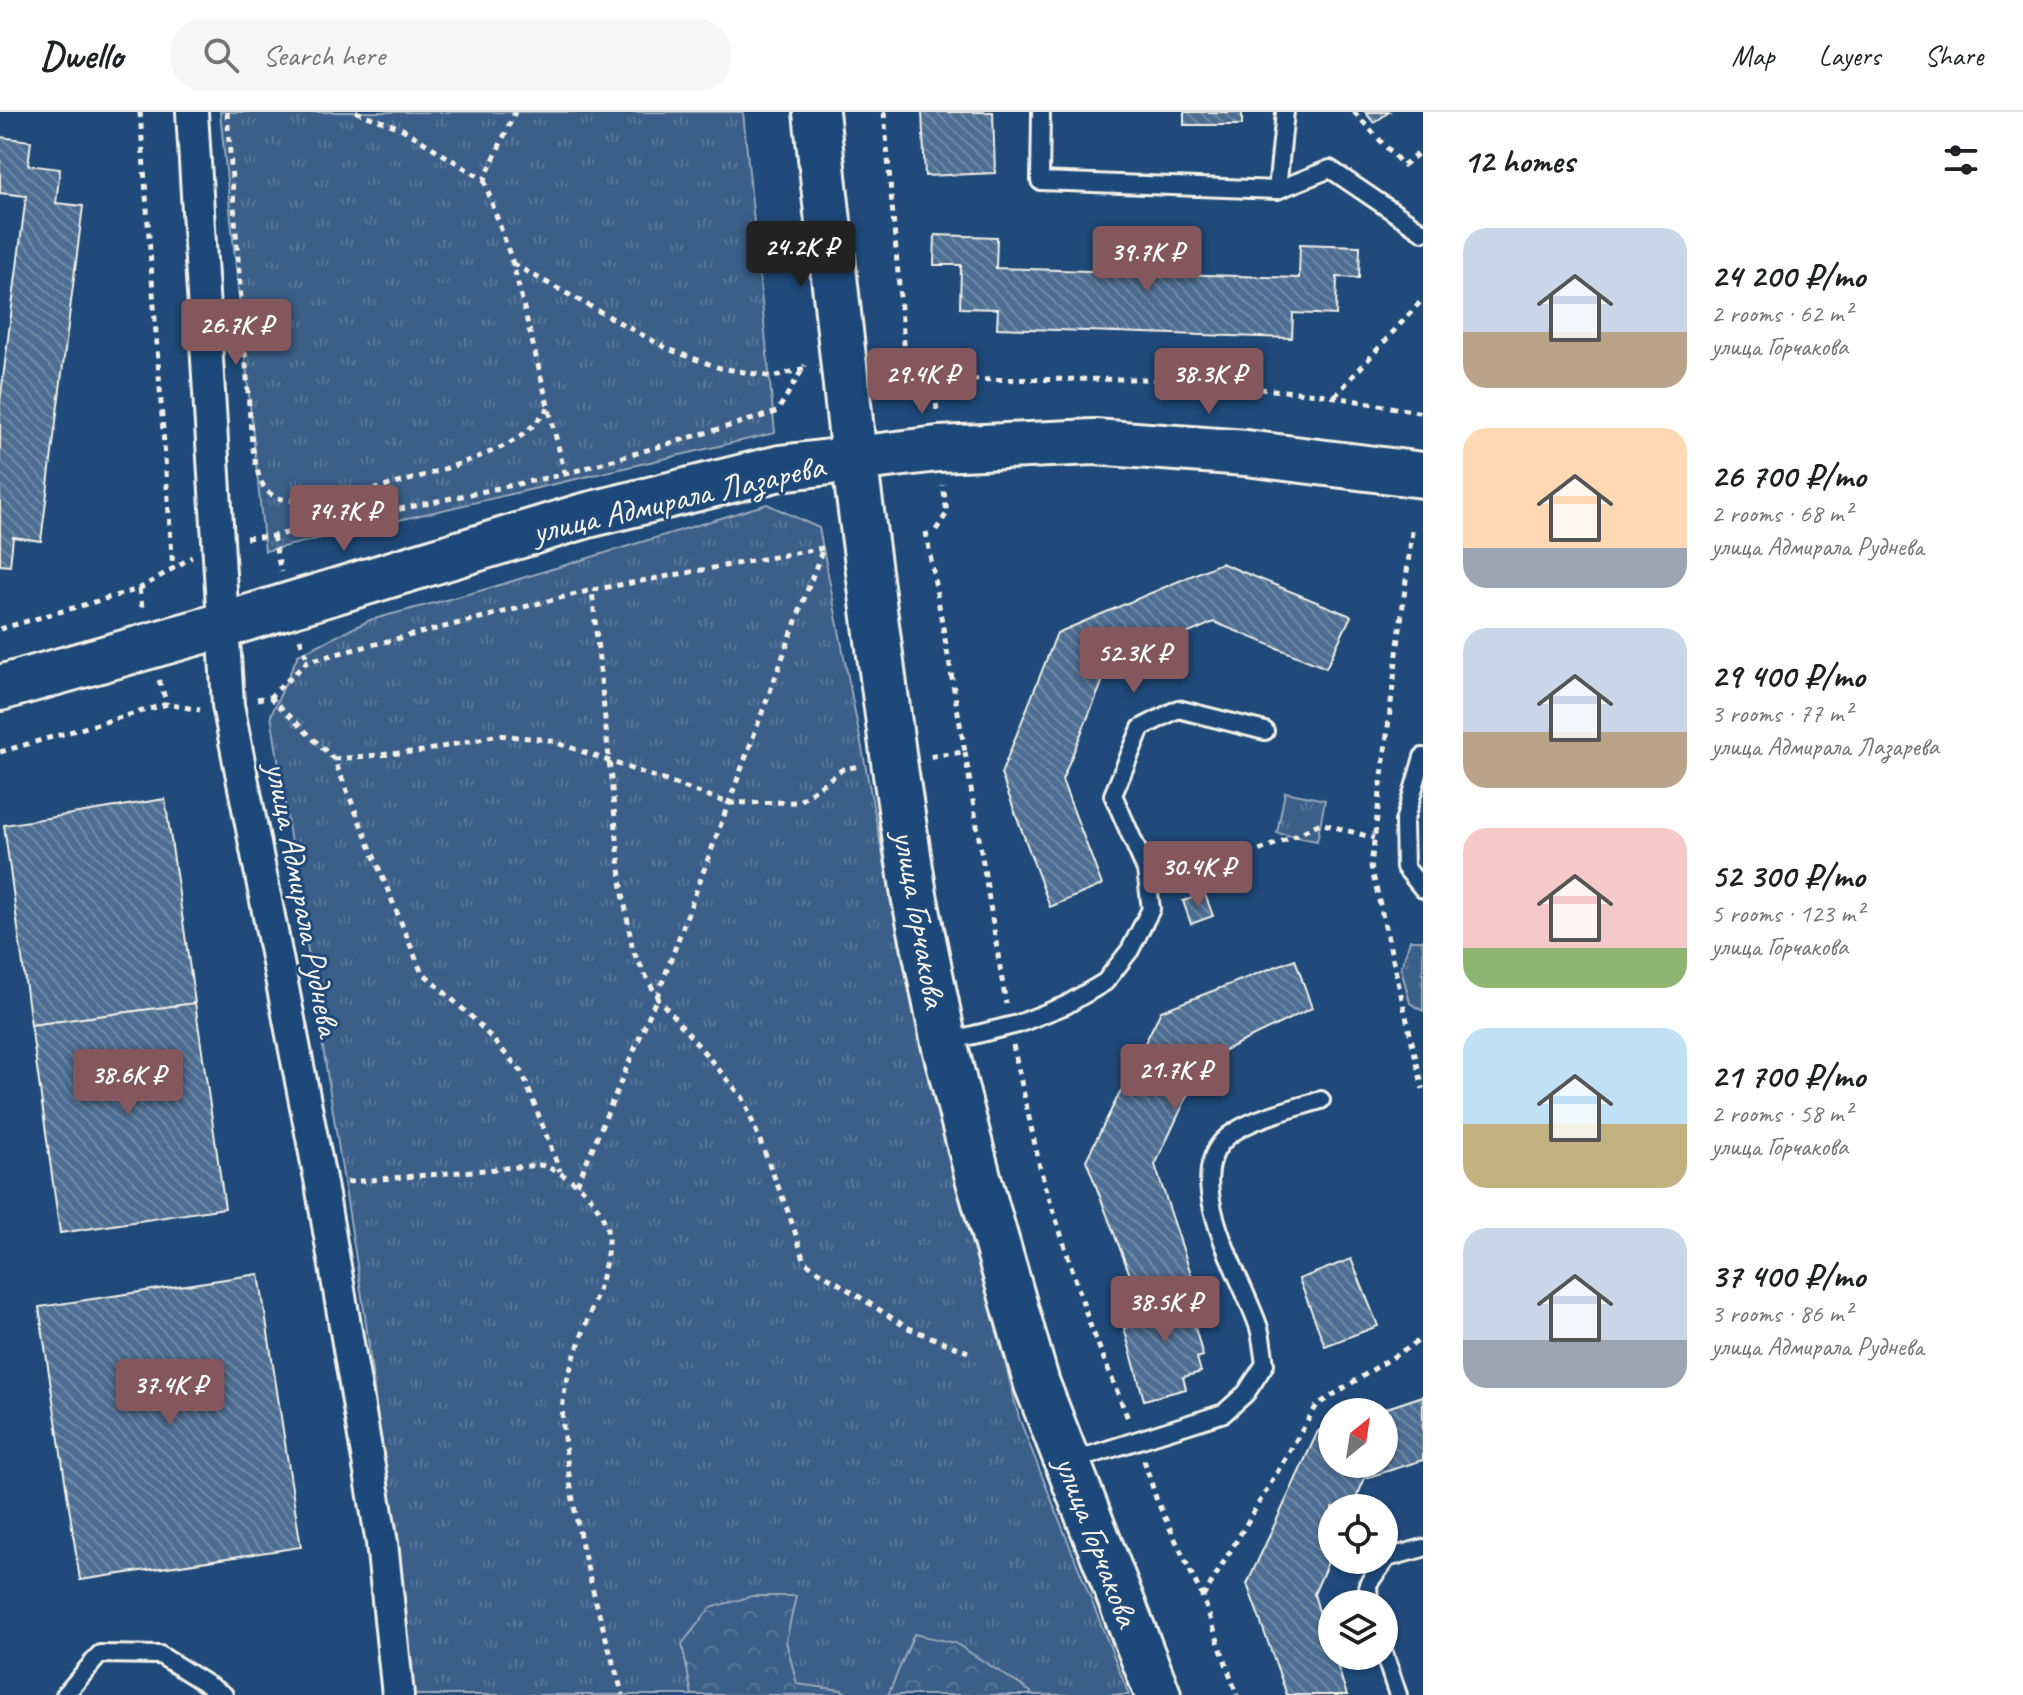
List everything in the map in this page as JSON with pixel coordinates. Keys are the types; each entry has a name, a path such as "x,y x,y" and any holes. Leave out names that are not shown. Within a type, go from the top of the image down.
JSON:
{"street":[{"name":"улица Адмирала Руднева","path":"192,112 228,705 321,1184 382,1543 398,1695"},
{"name":"улица Горчакова","path":"816,112 854,458 894,761 914,895 944,1043 979,1181 1037,1384 1158,1695"},
{"name":"улица Адмирала Лазарева","path":"0,688 224,625 584,516 780,468 938,449 1094,442 1246,453 1423,475"}],"lane":[{"path":"1041,112 1040,181 1277,190 1330,169 1423,232"},
{"path":"1277,190 1285,112"},
{"path":"944,1043 1009,1026 1066,1005 1105,982 1130,950 1151,909 1146,870 1113,795 1141,728 1178,709 1265,731"},
{"path":"1423,757 1404,822 1405,867 1423,889"},
{"path":"1068,1463 1224,1413 1246,1393 1265,1364 1259,1329 1214,1217 1208,1169 1221,1143 1248,1125 1321,1100"},
{"path":"1368,1590 1368,1584 1387,1558 1423,1548"},
{"path":"65,1695 100,1654 160,1655 224,1695"},
{"path":"1390,1670 1398,1695"}],"path":[{"path":"140,112 173,569"},
{"path":"227,112 252,445 262,483 272,496 299,503 381,489 502,447 532,429 548,408"},
{"path":"356,112 401,128 484,180 513,264 565,474"},
{"path":"484,180 515,112"},
{"path":"884,112 905,380 1142,379 1334,397 1423,413"},
{"path":"1354,112 1403,165 1423,150"},
{"path":"0,629 139,589 220,541 273,536 565,474 777,412 806,368 773,377 720,368 668,349 513,264"},
{"path":"1334,397 1423,299"},
{"path":"926,532 1009,1026 1041,1172 1089,1322 1138,1440 1157,1501 1203,1598 1237,1695"},
{"path":"0,752 167,704 199,711 270,697 308,661 592,590 823,548 657,997 577,1184"},
{"path":"592,590 622,888 633,951 657,997 743,1098 805,1262 906,1327 968,1352"},
{"path":"270,697 334,759 421,971 476,1021 522,1072 560,1172"},
{"path":"334,759 423,751 498,735 549,740 729,803 798,802 843,769 965,752"},
{"path":"1149,895 1320,823 1374,838"},
{"path":"321,1184 541,1165 560,1172 577,1184 598,1210 606,1225 608,1255 566,1386 564,1440 585,1559 623,1695"},
{"path":"1203,1598 1317,1405 1423,1338"}],"green space":[{"path":"220,112 743,112 775,433 265,551"},
{"path":"767,504 819,528 899,938 1019,1418 1129,1695 412,1695 365,1316 271,715 298,655 370,620 483,590"},
{"path":"1285,792 1325,800 1317,841 1277,833"},
{"path":"1410,940 1423,940 1423,1011 1410,1003 1401,968"},
{"path":"752,1596 796,1596 786,1641 797,1684 842,1690 849,1695 692,1695 682,1644 710,1608"},
{"path":"914,1634 955,1643 1031,1692 1030,1695 888,1695"}],"building":[{"path":"922,112 993,112 995,173 925,176"},
{"path":"1184,112 1242,112 1242,125 1184,125"},
{"path":"1365,112 1389,112 1374,123"},
{"path":"0,137 31,141 28,165 60,169 56,203 83,206 41,541 13,537 10,566 0,565 0,402 26,196 0,193"},
{"path":"935,235 997,237 996,268 1299,278 1300,244 1360,246 1359,278 1337,277 1336,315 1293,313 1292,338 997,328 998,309 960,308 961,265 934,265"},
{"path":"1221,563 1351,616 1326,668 1214,622 1108,668 1062,780 1102,885 1050,907 1001,774 1057,633"},
{"path":"165,799 195,1003 31,1025 4,825"},
{"path":"1205,894 1213,916 1191,924 1183,901"},
{"path":"1295,959 1312,1008 1204,1060 1155,1165 1193,1280 1137,1293 1086,1160 1161,1011"},
{"path":"195,1003 225,1208 60,1233 31,1025"},
{"path":"1351,1259 1378,1326 1325,1346 1299,1279"},
{"path":"259,1274 301,1547 80,1580 39,1307"},
{"path":"1183,1284 1203,1356 1197,1358 1201,1372 1183,1377 1186,1389 1144,1400 1124,1328 1152,1321 1145,1294"},
{"path":"1423,1396 1423,1460 1398,1468 1398,1404"},
{"path":"1318,1431 1318,1478 1365,1478 1358,1494 1318,1494 1318,1574 1323,1574 1314,1594 1318,1608 1318,1670 1339,1670 1347,1695 1287,1695 1247,1584"}]}
